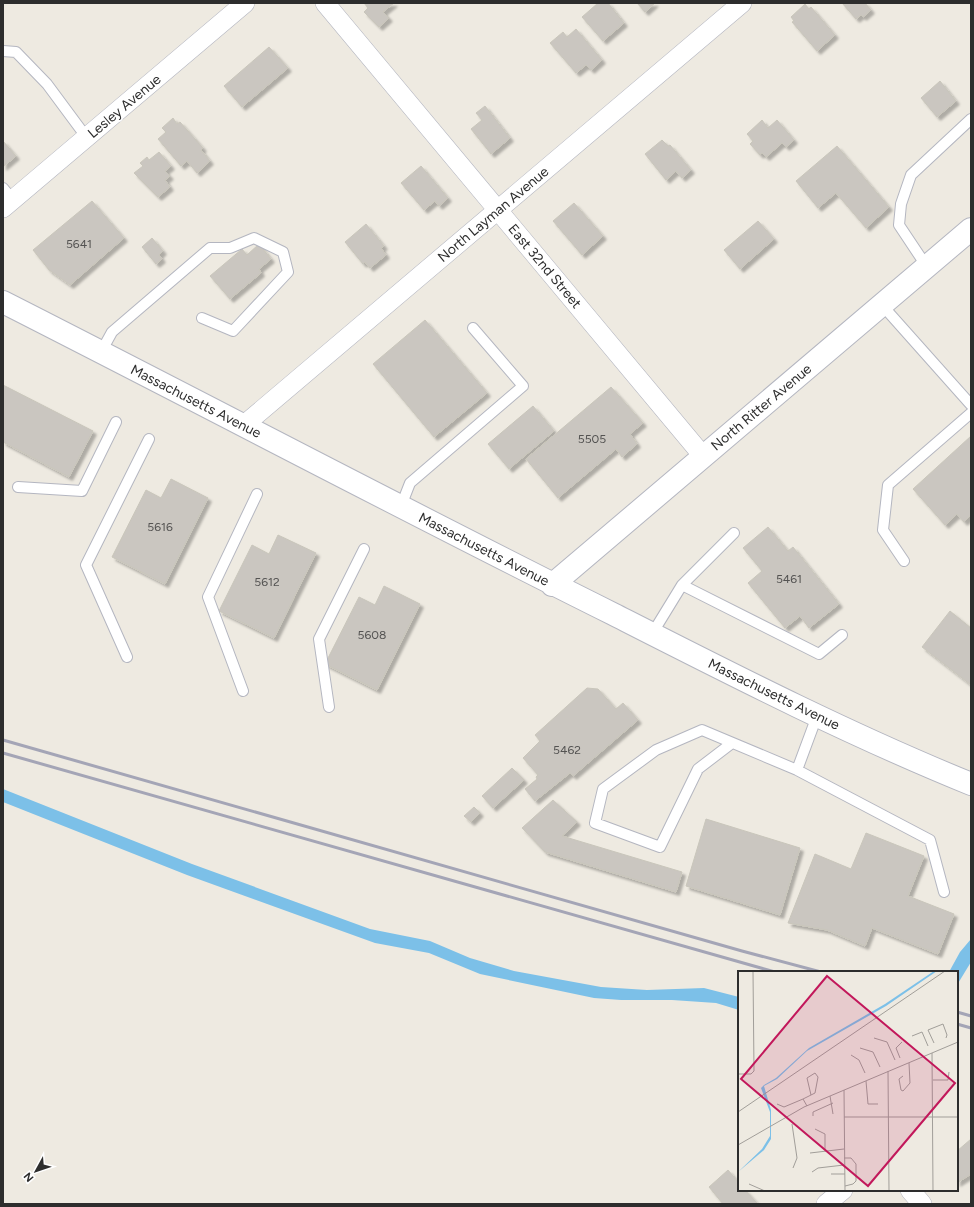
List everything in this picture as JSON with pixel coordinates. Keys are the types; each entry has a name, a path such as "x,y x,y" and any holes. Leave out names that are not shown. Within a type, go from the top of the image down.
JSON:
{"main road":[{"name":"North Ritter Avenue","path":"552,585 927,266 970,232"},
{"name":"Massachusetts Avenue","path":"3,302 552,585 817,716 971,784"}],"street":[{"name":"Lesley Avenue","path":"6,199 87,138 246,3"},
{"name":"East 32nd Street","path":"325,3 703,456"},
{"name":"North Layman Avenue","path":"244,425 742,3"},
{"path":"826,1204 842,1191"},
{"path":"911,1191 922,1204"}],"lane":[{"path":"3,51 16,52 48,84 87,138"},
{"path":"927,266 899,225 901,204 911,175 971,119"},
{"path":"101,352 112,332 210,248 230,248 254,238 283,252 288,272 233,331 202,318"},
{"path":"882,305 971,405"},
{"path":"401,506 410,483 523,386 473,328"},
{"path":"904,561 883,530 888,485 971,413"},
{"path":"18,487 82,491 116,422"},
{"path":"127,657 86,565 149,438"},
{"path":"243,691 208,597 257,494"},
{"path":"652,634 682,584 734,533"},
{"path":"329,707 319,639 364,549"},
{"path":"682,584 819,654 842,635"},
{"path":"797,770 817,716"},
{"path":"732,743 698,769 660,847 595,823 603,789 656,750 702,730 797,770 930,840 944,892"}],"water":[{"path":"3,789 192,864 370,929 430,941 470,958 514,971 601,987 647,990 704,988 738,997 738,1010 716,1003 594,998 480,974 429,953 375,943 187,875 3,802"},
{"path":"971,939 971,962 958,983 958,971 950,971 960,952"}],"building":[{"path":"364,3 394,3 383,12 389,18 379,27 364,12 368,8"},
{"path":"598,3 608,3 624,23 603,41 582,17"},
{"path":"637,3 655,3 645,12"},
{"path":"842,3 865,3 871,10 863,17 861,15 856,19"},
{"path":"805,4 809,9 811,7 835,35 817,51 792,22 794,21 791,17"},
{"path":"576,29 602,60 591,70 586,65 576,73 550,43 563,32 567,37"},
{"path":"269,47 288,68 242,107 224,86"},
{"path":"940,81 956,101 937,117 921,98"},
{"path":"485,106 510,138 491,154 471,129 482,120 476,113"},
{"path":"173,118 177,124 180,122 203,148 201,150 210,161 197,173 187,161 181,166 158,139 166,132 162,128"},
{"path":"762,120 768,128 777,120 794,140 786,147 782,143 766,157 762,153 760,155 750,144 753,141 747,134"},
{"path":"662,140 668,146 670,145 691,170 682,178 676,171 666,180 645,154"},
{"path":"3,141 16,156 3,167"},
{"path":"837,146 889,207 866,228 836,193 818,208 796,181"},
{"path":"159,152 171,166 165,171 170,176 165,180 170,187 158,197 134,173 143,166 140,163 147,157 149,160"},
{"path":"421,166 448,198 439,206 435,201 424,210 401,183"},
{"path":"92,201 124,238 70,285 49,270 33,250"},
{"path":"574,203 603,236 582,255 553,221"},
{"path":"758,221 774,239 740,269 724,250"},
{"path":"366,224 384,246 381,248 386,255 370,268 365,262 363,264 345,242"},
{"path":"152,238 163,251 159,255 162,259 156,264 142,247"},
{"path":"259,244 271,259 259,269 261,273 230,299 210,276 242,249 247,255"},
{"path":"425,320 487,393 434,437 373,364"},
{"path":"3,385 93,431 69,477 3,442"},
{"path":"611,387 643,423 630,434 637,444 622,457 616,449 558,498 526,459"},
{"path":"533,406 554,431 509,469 488,444"},
{"path":"971,436 971,515 964,522 957,514 945,525 913,489"},
{"path":"171,479 208,498 165,584 112,557 146,490 161,498"},
{"path":"768,527 788,551 793,547 839,604 809,628 800,616 785,628 748,583 762,571 743,548"},
{"path":"278,535 316,553 274,638 219,611 252,545 269,554"},
{"path":"384,586 420,604 377,690 325,664 359,597 375,605"},
{"path":"950,611 971,628 971,685 922,647"},
{"path":"587,688 598,689 616,709 623,703 638,720 573,776 570,773 535,801 525,789 537,779 536,777 538,775 523,758 540,741 535,735"},
{"path":"512,768 524,780 493,808 482,796"},
{"path":"553,800 577,822 562,836 682,872 676,892 545,852 522,828"},
{"path":"474,807 480,813 471,822 464,816"},
{"path":"706,819 800,848 780,915 686,886"},
{"path":"866,833 924,856 908,896 954,914 938,954 872,928 865,946 827,930 788,923 815,854 851,869"},
{"path":"971,1139 971,1174 958,1182 958,1150"},
{"path":"728,1170 738,1182 738,1191 746,1191 758,1204 723,1204 709,1187"}],"railway":[{"path":"3,740 742,951 817,971"},
{"path":"3,753 771,971"},
{"path":"958,1012 971,1016"},
{"path":"958,1024 971,1028"}]}
